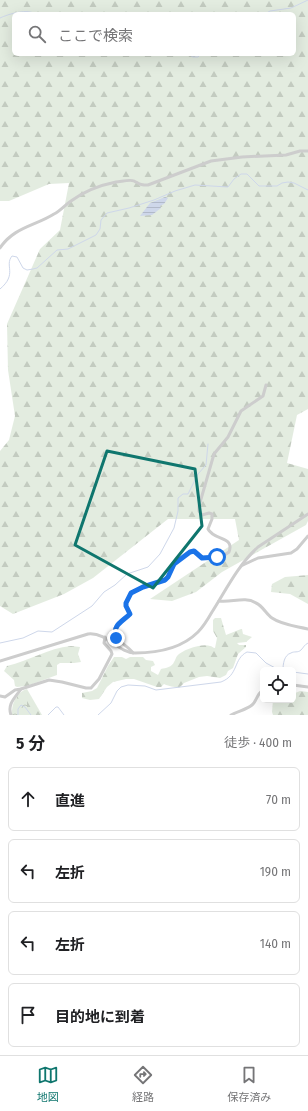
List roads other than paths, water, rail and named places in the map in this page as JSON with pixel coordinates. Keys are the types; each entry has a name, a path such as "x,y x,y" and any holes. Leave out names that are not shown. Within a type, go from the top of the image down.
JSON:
{"street":[{"path":"0,248 11,235 52,216 73,199 103,186 131,181 140,185 148,185 211,161 242,157 286,155 300,151 308,151"},
{"path":"133,653 116,638 114,633 117,624 130,614 126,603 131,593 143,587 165,580 174,564 190,552 194,551 202,558 217,557 226,555 229,552 229,543 214,536 208,529 212,519 212,514 209,513 202,515 199,511 199,506 214,454 228,437 241,411 263,396 266,384"},
{"path":"0,661 95,633 105,637 126,651 133,653 166,649 176,646 188,640 198,632 241,565 258,547 308,514"},
{"path":"241,565 258,558 291,553 298,549 308,536"},
{"path":"251,554 258,558"},
{"path":"219,601 225,602 245,600 254,602 273,619 282,623 308,628"},
{"path":"0,696 5,697 15,690 49,680 91,688 99,679 112,654 104,643 105,637"},
{"path":"296,685 308,687"},
{"path":"11,715 9,708 21,689"},
{"path":"231,715 251,706 260,692"}],"water":[{"path":"165,197 168,198 164,204 160,206 161,208 152,215 140,216 150,203"}],"waterway":[{"path":"268,12 291,8 308,0"},
{"path":"23,12 28,12"},
{"path":"0,18 12,13"},
{"path":"191,56 199,56"},
{"path":"0,289 10,275 9,263 12,256 17,257 23,268 27,270 37,268 57,250 68,249 96,235 100,229 101,220 107,213 154,200 175,191 195,185 228,187 234,179 241,174 247,174 259,186 277,186 288,182 294,183 308,190"},
{"path":"0,643 23,638 38,631 52,632 92,606 104,592 115,585 127,574 148,567 160,554 174,528 178,511 178,498 183,494 188,494 198,474 206,465 208,444"},
{"path":"283,667 285,658 289,654 300,651 308,643"},
{"path":"98,715 111,703 117,691 121,687 128,685 145,686 156,690 221,682 231,675 240,659 247,652 256,653 266,663 273,667"},
{"path":"296,672 308,674"},
{"path":"18,715 18,709 21,705 25,707 31,715"},
{"path":"48,715 56,707 58,707 64,715"}]}
